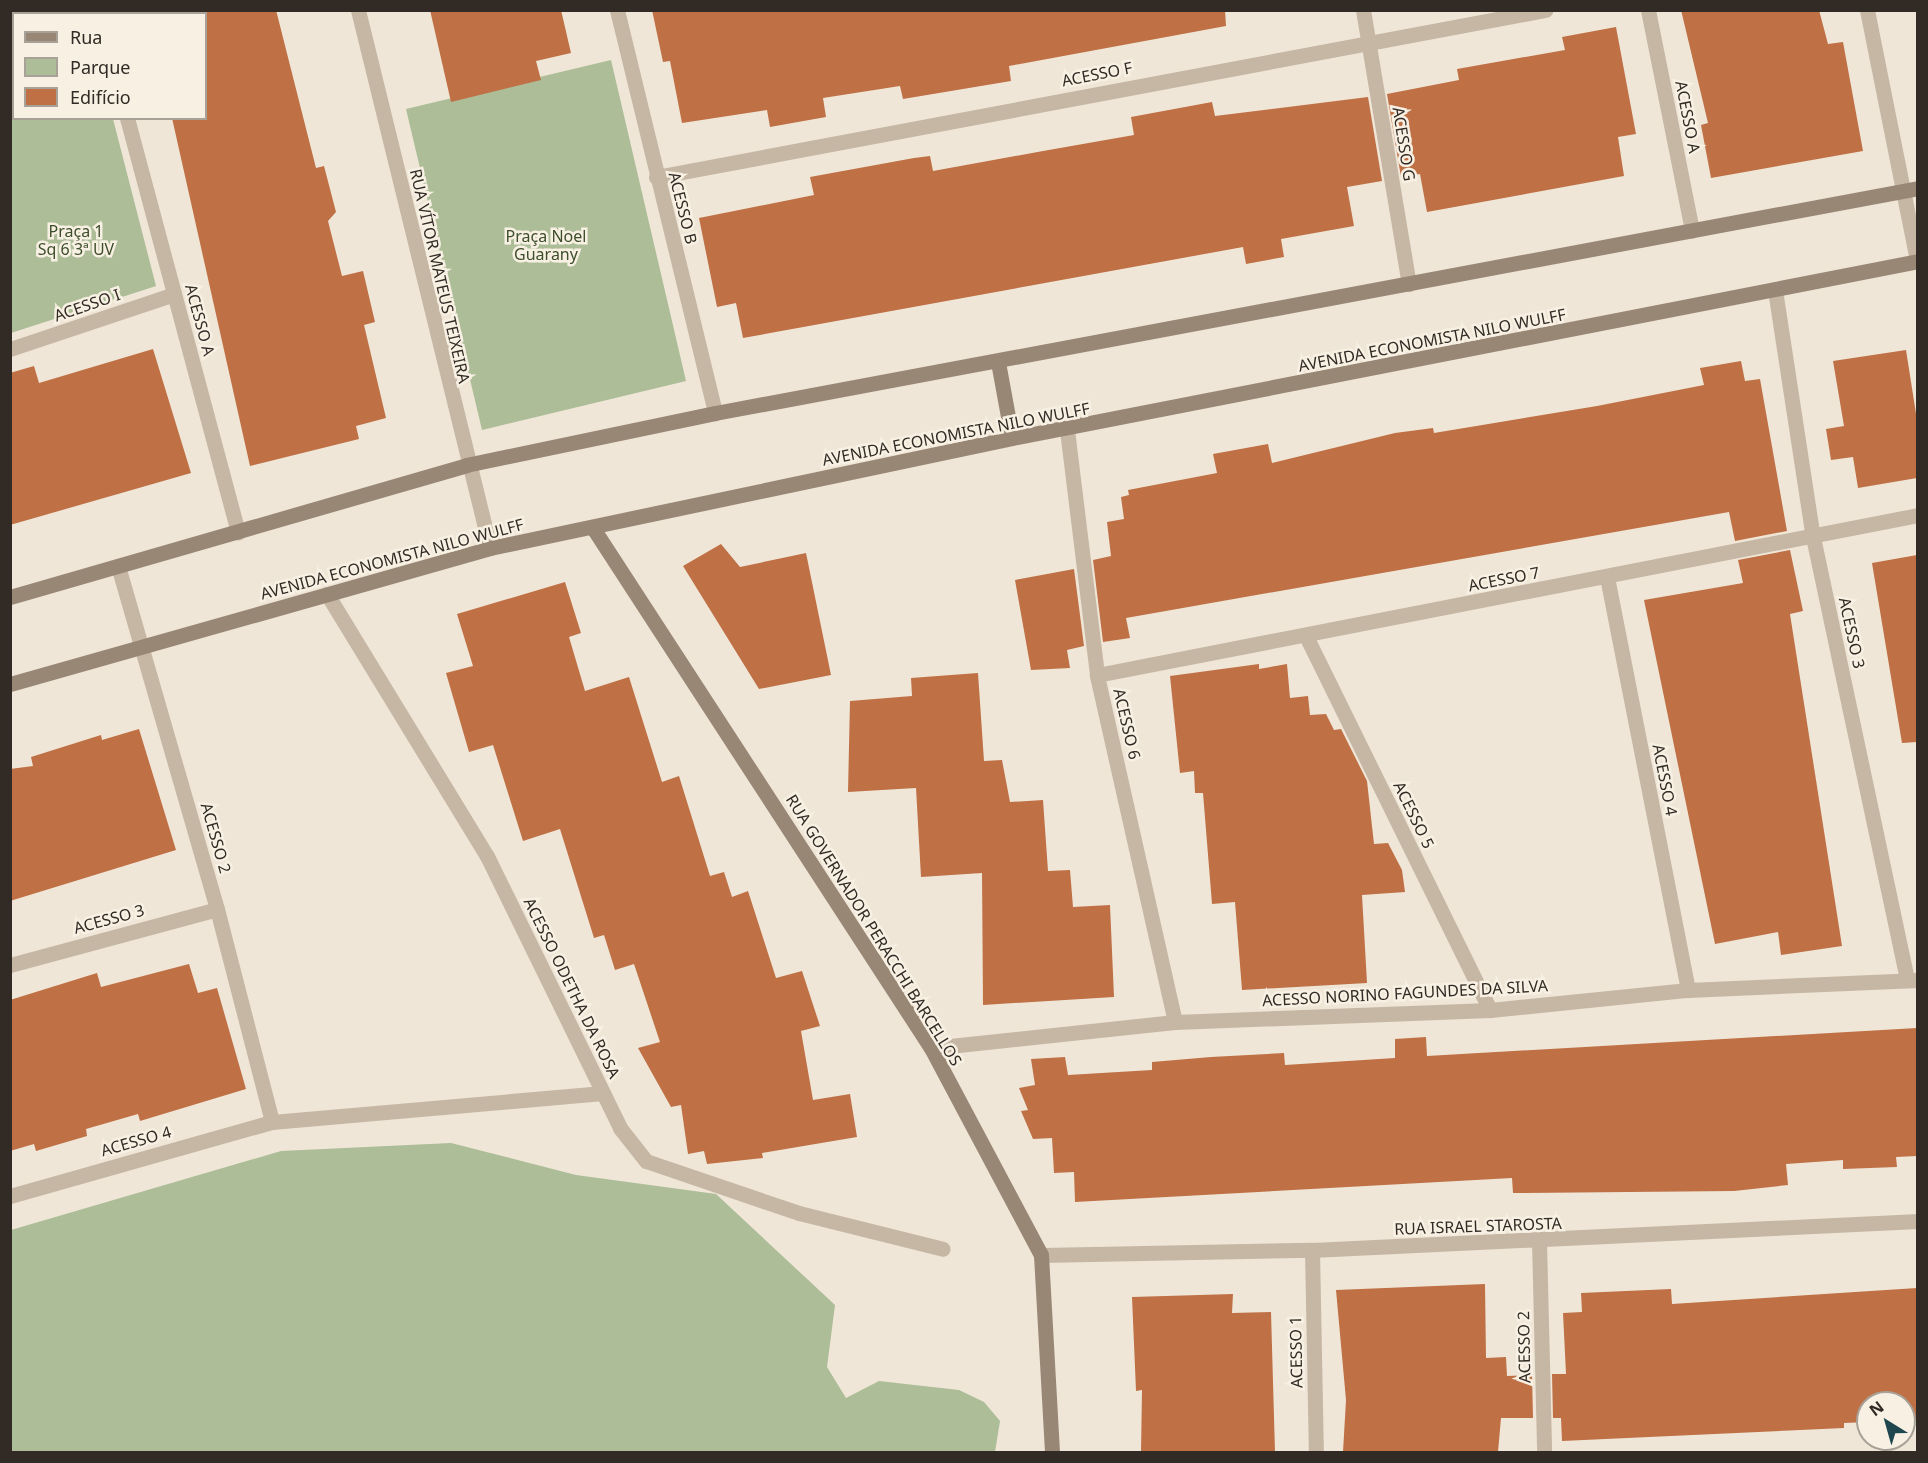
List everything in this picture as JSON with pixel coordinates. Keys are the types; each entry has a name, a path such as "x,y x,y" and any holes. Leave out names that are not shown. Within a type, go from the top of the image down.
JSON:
{"street":[{"name":"RUA VÍTOR MATEUS TEIXEIRA","path":"358,10 466,465 490,548"},
{"name":"ACESSO B","path":"617,10 715,413"},
{"name":"ACESSO G","path":"1363,10 1409,284"},
{"name":"ACESSO F","path":"656,177 1369,41 1545,10"},
{"name":"ACESSO A","path":"1648,10 1692,231"},
{"path":"1867,10 1910,189 1917,261"},
{"name":"ACESSO A","path":"128,120 238,532"},
{"path":"10,597 466,465 715,413 998,362 1910,189"},
{"name":"AVENIDA ECONOMISTA NILO WULFF","path":"10,684 141,645 490,548 1012,438 1067,430 1917,261"},
{"name":"ACESSO 3","path":"1775,290 1813,537 1912,980"},
{"name":"ACESSO I","path":"10,349 174,294"},
{"path":"998,362 1012,438"},
{"name":"ACESSO 6","path":"1067,430 1097,675 1175,1022"},
{"name":"ACESSO 7","path":"1097,675 1917,515"},
{"name":"RUA GOVERNADOR PERACCHI BARCELLOS","path":"593,528 931,1048 1041,1255 1052,1452"},
{"name":"ACESSO 2","path":"118,566 217,909 272,1122"},
{"name":"ACESSO 4","path":"1607,577 1688,990"},
{"name":"ACESSO ODETHA DA ROSA","path":"327,594 487,856 620,1128 646,1161 799,1213 943,1249"},
{"name":"ACESSO 5","path":"1306,636 1490,1010"},
{"name":"ACESSO 3","path":"10,965 217,909"},
{"name":"ACESSO NORINO FAGUNDES DA SILVA","path":"931,1048 1175,1022 1490,1010 1688,990 1912,980"},
{"name":"ACESSO 4","path":"10,1196 272,1122 603,1093"},
{"name":"RUA ISRAEL STAROSTA","path":"1041,1255 1312,1250 1539,1241 1917,1221"},
{"name":"ACESSO 2","path":"1539,1241 1544,1452"},
{"name":"ACESSO 1","path":"1312,1250 1316,1452"}],"green space":[{"name":"Praça 1 Sq 6 3ª UV","path":"10,11 86,11 12,12 12,120 113,120 156,286 11,333"},
{"name":"Praça Noel Guarany","path":"611,60 686,381 482,430 406,109"},
{"path":"451,1143 576,1175 716,1194 835,1305 827,1367 846,1398 879,1381 959,1390 984,1402 1000,1421 995,1452 11,1452 11,1230 281,1151"}],"building":[{"path":"206,10 276,10 316,168 324,166 336,212 328,221 342,276 363,271 375,322 364,325 386,418 356,426 359,439 250,466 172,120 207,120"},
{"path":"430,10 561,10 571,53 536,61 541,80 451,102"},
{"path":"652,10 1225,10 1226,26 1009,66 1011,81 903,99 900,86 823,98 826,117 770,127 767,110 682,123 670,61 663,62"},
{"path":"1681,10 1819,10 1828,44 1843,42 1863,151 1711,178 1701,125 1708,123"},
{"path":"1616,27 1636,134 1618,137 1624,176 1427,212 1420,174 1401,177 1387,94 1459,80 1457,69 1565,50 1562,37"},
{"path":"1368,97 1382,181 1347,187 1354,226 1281,239 1284,257 1246,264 1243,247 743,338 736,303 717,307 699,218 814,195 810,177 930,156 933,171 1134,135 1131,117 1212,102 1215,116"},
{"path":"153,349 191,473 10,525 10,373 34,366 39,383"},
{"path":"1906,350 1917,420 1917,478 1858,488 1853,457 1831,460 1826,429 1844,426 1833,361"},
{"path":"1741,361 1745,381 1760,379 1787,531 1735,541 1729,512 1126,618 1130,638 1103,642 1093,560 1111,556 1107,522 1124,519 1121,497 1129,495 1128,490 1217,473 1213,454 1268,444 1272,463 1395,433 1433,428 1434,433 1597,406 1704,385 1700,368"},
{"path":"721,544 740,567 806,553 831,675 759,689 683,566"},
{"path":"1790,550 1803,611 1790,614 1842,946 1781,955 1778,932 1715,944 1644,600 1743,583 1738,560"},
{"path":"1917,555 1917,742 1902,743 1872,563"},
{"path":"1074,569 1084,646 1067,650 1070,668 1031,670 1015,580"},
{"path":"565,582 581,633 569,637 585,691 629,677 662,782 679,776 710,876 724,872 732,897 748,891 776,978 802,971 820,1026 801,1031 813,1100 850,1094 857,1137 762,1153 763,1158 707,1164 704,1151 688,1154 681,1105 671,1107 638,1048 660,1042 634,964 615,970 604,935 594,938 560,829 523,841 493,745 469,752 446,673 473,666 457,614"},
{"path":"1259,664 1259,669 1287,664 1290,698 1308,696 1310,715 1326,714 1334,730 1341,729 1367,781 1374,844 1388,843 1402,870 1405,892 1362,895 1367,983 1242,990 1235,902 1212,904 1203,793 1195,793 1194,771 1180,773 1170,676"},
{"path":"978,673 984,761 1002,760 1010,802 1043,800 1048,871 1070,870 1073,907 1110,905 1114,997 983,1005 982,873 921,877 916,788 848,792 850,701 912,696 911,678"},
{"path":"139,729 176,850 10,901 10,769 33,766 31,757 101,735 102,740"},
{"path":"189,964 198,993 217,988 246,1089 140,1121 138,1114 86,1129 87,1136 36,1151 34,1144 10,1151 10,1000 97,973 101,987"},
{"path":"1917,1028 1917,1156 1896,1157 1897,1167 1843,1169 1843,1160 1786,1164 1788,1185 1734,1191 1513,1193 1512,1178 1075,1202 1074,1172 1054,1173 1052,1138 1033,1139 1021,1111 1028,1110 1019,1088 1035,1085 1031,1059 1065,1057 1068,1075 1152,1070 1152,1062 1284,1053 1285,1065 1395,1058 1395,1039 1426,1037 1427,1056"},
{"path":"1485,1284 1486,1358 1506,1357 1507,1376 1532,1375 1533,1418 1501,1418 1498,1452 1343,1452 1346,1400 1336,1290"},
{"path":"1917,1288 1917,1420 1916,1391 1856,1391 1856,1422 1844,1423 1844,1428 1562,1441 1561,1418 1553,1418 1552,1374 1566,1374 1563,1313 1582,1312 1581,1293 1671,1289 1672,1304"},
{"path":"1233,1294 1232,1313 1271,1312 1275,1452 1141,1452 1142,1390 1136,1391 1132,1297"}]}
